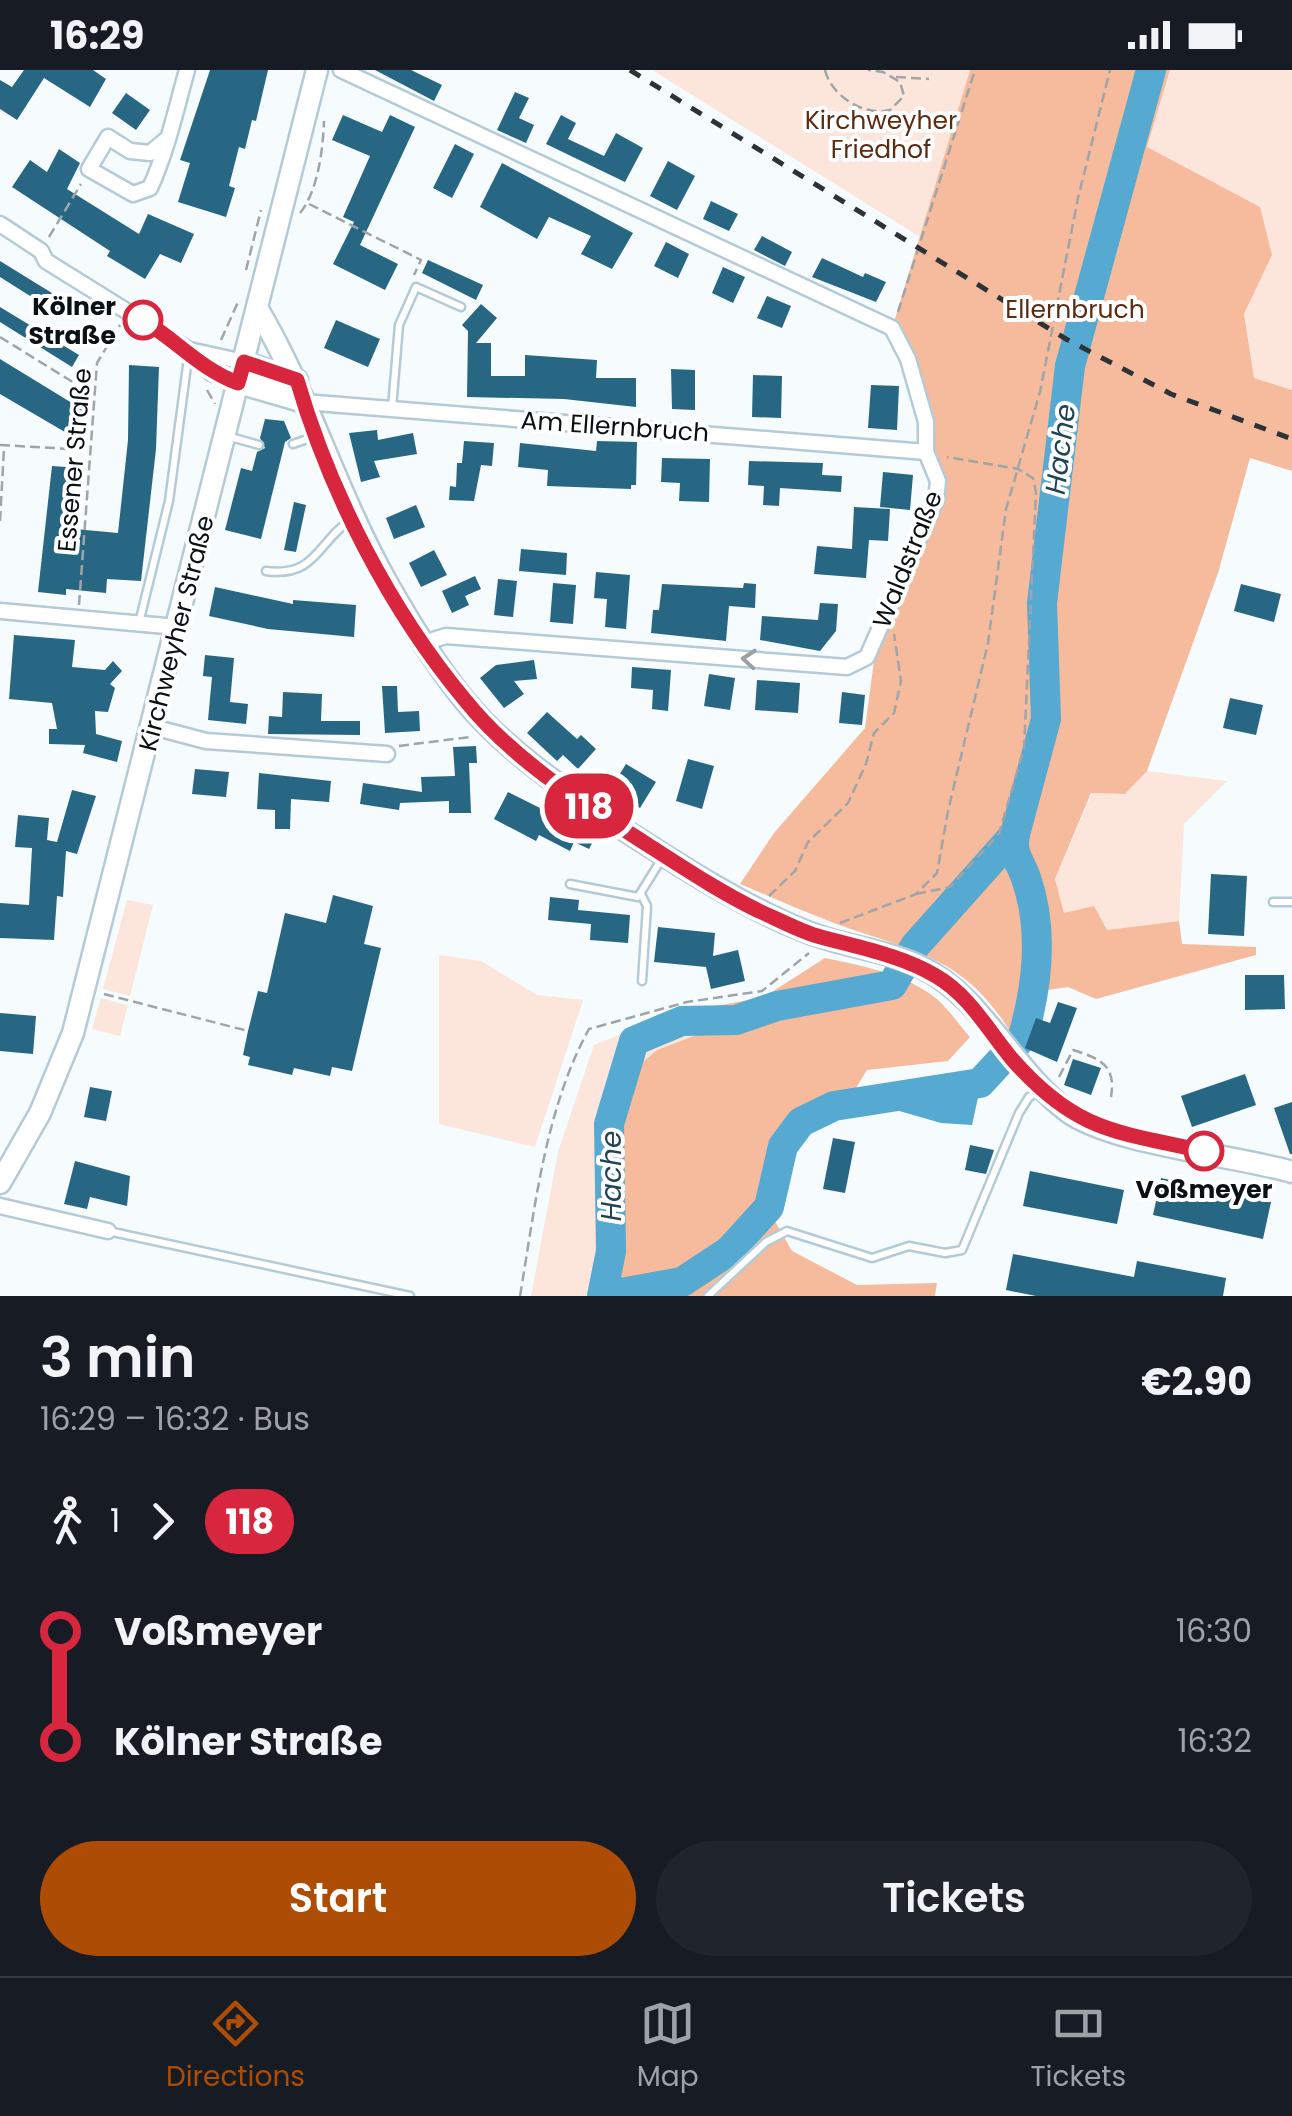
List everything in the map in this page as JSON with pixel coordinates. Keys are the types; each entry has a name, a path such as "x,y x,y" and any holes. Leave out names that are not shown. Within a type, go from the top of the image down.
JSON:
{"main road":[{"name":"Kirchweyher Straße","path":"0,1182 40,1113 64,1060 84,990 154,728 317,70"},
{"path":"257,308 297,380 353,518 423,643 466,702 503,740 566,791 756,909 818,942 892,956 952,985 1006,1051 1071,1114 1101,1129 1292,1172"},
{"path":"241,372 297,380"},
{"path":"241,372 304,402"}],"street":[{"path":"168,139 150,153 130,151 108,138 89,169 133,194 150,188 168,139 188,70"},
{"path":"341,70 892,328"},
{"path":"0,224 41,250 46,260 189,350 241,372"},
{"name":"Waldstraße","path":"423,643 446,636 846,667 867,657 936,500 938,481 926,452 926,422 908,359 892,328"},
{"path":"189,350 211,373 241,372"},
{"name":"Am Ellernbruch","path":"304,402 926,452"},
{"path":"0,611 177,628"},
{"path":"154,728 206,741 387,754"},
{"path":"0,1206 108,1231"}],"lane":[{"path":"392,409 399,325 416,287 461,307"},
{"path":"139,625 169,502 189,350"},
{"path":"226,436 258,445"},
{"path":"293,444 318,436"},
{"path":"266,571 285,574 316,559 353,518"},
{"path":"570,884 638,897 665,856"},
{"path":"641,894 647,906 642,981"},
{"path":"1273,902 1292,902"},
{"path":"708,1296 766,1242 787,1231 872,1258 909,1246 945,1253 962,1250 1019,1113 1029,1098 1042,1090"},
{"path":"108,1231 410,1296"}],"path":[{"path":"825,70 832,89 868,112 890,110 904,96 894,76"},
{"path":"868,70 929,79"},
{"path":"892,328 916,265 975,70"},
{"path":"916,894 937,874 988,643 1006,508 1040,392 1078,198 1110,70"},
{"path":"298,214 307,204 324,118"},
{"path":"41,250 89,169"},
{"path":"307,204 421,260 412,280 416,287"},
{"name":"Essener Straße","path":"78,620 97,363 129,311"},
{"path":"0,336 94,395"},
{"path":"0,518 2,445 91,450"},
{"path":"520,1296 542,1168 574,1055 588,1029 686,1002 762,992 840,924 916,894 950,887 999,834 1024,748 1036,492 1033,478 1018,468 959,459"},
{"path":"756,909 795,871 808,842 848,803 866,764 874,733 894,713 901,680 894,635 886,614"},
{"path":"387,754 398,746 476,734"},
{"path":"84,990 248,1031"},
{"path":"1042,1090 1064,1071 1074,1050 1108,1064 1114,1076 1111,1098"}],"green space":[{"name":"Kirchweyher Friedhof","path":"652,70 970,70 920,237"},
{"name":"Ellernbruch","path":"970,70 1170,70 1147,147 1260,207 1272,255 1244,314 1254,378 1292,390 1292,471 1250,458 1218,573 1147,771 1125,794 1091,793 1055,879 1064,913 1094,906 1107,930 1179,921 1182,944 1256,947 1256,955 1096,999 1068,987 1027,993 1013,1036 976,988 936,960 740,884 774,833 865,728 874,661 940,500 929,422 894,322"},
{"path":"1170,70 1292,70 1292,390 1254,378 1244,314 1272,255 1147,147"},
{"path":"1147,771 1227,781 1184,824 1179,921 1107,930 1064,913 1055,879 1092,793 1125,794"},
{"path":"127,900 153,905 130,996 103,989"},
{"path":"439,955 481,961 537,995 583,1000 535,1147 439,1124"},
{"path":"825,958 884,972 926,991 970,1037 948,1061 867,1070 851,1096 790,1122 772,1156 772,1216 792,1251 857,1285 937,1283 935,1296 603,1296 614,1250 614,1124 626,1076 657,1050 702,1033 668,1015 764,997"},
{"path":"101,998 128,1005 120,1036 92,1029"},
{"path":"668,1015 703,1033 657,1050 614,1124 614,1250 603,1296 531,1296 558,1152 594,1045"}],"water":[{"path":"961,1073 978,1075 979,1093 972,1125 941,1123 896,1110 899,1091"}],"building":[{"path":"24,70 93,70 106,79 90,107 44,78 17,120 0,109 0,80 12,87"},
{"path":"210,70 268,70 256,121 252,120 245,149 239,147 229,186 235,188 226,217 178,202 190,163 180,160"},
{"path":"375,70 411,70 442,85 434,101"},
{"path":"515,92 529,98 519,118 534,125 526,143 497,130"},
{"path":"126,93 150,110 136,130 112,113"},
{"path":"343,115 382,132 390,115 415,127 360,245 398,264 385,290 333,264 354,222 343,217 370,156 332,140"},
{"path":"561,115 576,123 568,139 604,156 616,133 643,148 625,182 546,144"},
{"path":"455,144 474,154 452,198 433,188"},
{"path":"59,149 80,163 67,189 139,234 148,214 194,234 181,263 160,254 145,279 107,256 110,251 12,187 30,160 47,172"},
{"path":"668,161 695,176 677,210 650,196"},
{"path":"502,163 633,233 612,269 581,254 591,236 549,217 537,239 480,207"},
{"path":"711,201 738,214 729,231 703,219"},
{"path":"762,236 792,252 785,266 754,250"},
{"path":"666,242 689,254 678,278 654,266"},
{"path":"822,258 863,277 865,273 886,282 876,302 812,277"},
{"path":"428,260 483,285 476,300 422,273"},
{"path":"0,261 73,306 65,318 0,277"},
{"path":"723,267 745,277 733,303 712,293"},
{"path":"767,296 791,306 782,328 757,318"},
{"path":"481,304 497,318 476,343 491,343 491,376 525,376 525,355 597,360 596,378 636,378 636,407 564,399 467,397 468,331 462,325"},
{"path":"0,307 79,355 72,367 0,322"},
{"path":"336,320 380,339 368,367 324,348"},
{"path":"0,359 85,411 70,435 0,394"},
{"path":"129,365 159,367 156,449 141,581 107,579 106,593 66,589 66,595 38,592 52,466 80,468 75,529 118,533 128,440"},
{"path":"671,369 695,370 695,410 672,409"},
{"path":"753,375 782,376 781,418 752,417"},
{"path":"871,385 899,386 897,430 868,428"},
{"path":"265,419 284,421 291,438 285,442 261,539 225,530 241,468 252,471 257,452 265,448 260,438"},
{"path":"377,430 378,440 413,433 417,454 374,461 380,477 361,482 349,433"},
{"path":"464,441 494,443 492,466 481,465 474,501 449,500 450,486 456,487 457,463 462,463"},
{"path":"597,441 637,442 636,485 631,485 631,489 547,486 548,470 518,467 520,443 596,451"},
{"path":"662,458 710,459 709,502 679,501 680,483 661,482"},
{"path":"749,461 823,463 822,475 842,476 841,492 780,488 779,506 763,505 764,486 748,485"},
{"path":"883,472 913,475 910,510 880,507"},
{"path":"294,502 306,505 296,552 284,550"},
{"path":"416,505 425,527 394,539 386,518"},
{"path":"854,507 890,509 888,541 869,540 866,578 814,574 817,546 852,549"},
{"path":"521,549 567,553 566,575 519,571"},
{"path":"434,550 447,575 421,587 409,563"},
{"path":"596,572 630,575 626,629 605,627 607,599 594,598"},
{"path":"475,576 481,589 465,596 469,605 452,613 442,591"},
{"path":"498,579 517,581 513,617 494,615"},
{"path":"553,583 576,585 573,624 550,622"},
{"path":"744,583 756,584 755,608 729,606 726,641 651,633 653,610 659,610 662,584 743,588"},
{"path":"1241,584 1281,594 1274,622 1234,611"},
{"path":"215,587 293,604 293,600 356,605 354,637 268,629 209,616"},
{"path":"820,603 838,604 836,631 820,651 760,640 762,616 818,620"},
{"path":"14,635 75,640 72,667 105,670 113,661 122,671 110,684 115,688 108,712 95,711 96,734 122,741 117,762 83,753 85,745 49,744 49,729 57,729 52,703 9,699"},
{"path":"205,655 234,658 230,702 248,704 246,724 208,720 212,677 203,676"},
{"path":"534,660 537,679 514,681 524,694 504,708 480,678 496,665"},
{"path":"632,667 671,670 668,711 652,709 653,690 631,688"},
{"path":"709,674 735,678 730,710 704,706"},
{"path":"757,680 800,683 798,713 755,710"},
{"path":"382,686 397,686 398,712 419,711 420,731 385,733"},
{"path":"283,692 322,694 321,721 360,721 360,735 268,734 269,716 282,717"},
{"path":"842,692 865,695 862,725 839,723"},
{"path":"1230,698 1263,705 1256,735 1223,728"},
{"path":"547,712 577,739 581,735 596,749 578,769 563,755 557,761 527,733"},
{"path":"476,746 477,763 469,763 471,813 449,813 449,801 400,803 399,810 360,804 363,783 422,792 421,777 455,776 453,747"},
{"path":"688,759 714,766 702,809 676,801"},
{"path":"626,764 656,782 640,808 610,790"},
{"path":"195,769 229,772 226,797 192,794"},
{"path":"259,773 331,781 329,802 291,799 290,829 275,829 275,810 257,809"},
{"path":"72,790 96,796 77,854 66,851 63,897 57,896 54,940 0,938 0,903 29,905 32,848 15,847 18,815 49,818 47,840 57,842"},
{"path":"508,792 596,836 589,849 574,842 570,851 539,835 536,841 494,819"},
{"path":"1211,874 1247,876 1244,936 1208,934"},
{"path":"333,895 373,906 364,944 381,948 352,1071 332,1067 330,1076 294,1068 292,1075 248,1065 250,1057 243,1055 248,1031 258,991 267,993 285,913 326,923"},
{"path":"550,897 579,900 578,910 630,915 628,943 590,940 591,924 548,920"},
{"path":"658,927 715,933 713,956 738,950 745,981 711,989 706,967 654,962"},
{"path":"1245,975 1284,975 1285,1009 1245,1010"},
{"path":"1058,1002 1077,1008 1057,1062 1025,1048 1036,1018 1050,1023"},
{"path":"0,1013 36,1016 33,1054 0,1051"},
{"path":"1073,1059 1101,1068 1091,1095 1064,1085"},
{"path":"1245,1074 1256,1105 1192,1127 1181,1096"},
{"path":"90,1087 112,1091 106,1121 84,1117"},
{"path":"1292,1102 1292,1154 1290,1154 1274,1108"},
{"path":"833,1138 855,1142 845,1193 823,1189"},
{"path":"970,1145 994,1150 986,1174 965,1170"},
{"path":"75,1161 130,1176 127,1206 90,1197 87,1209 64,1204"},
{"path":"1030,1171 1124,1190 1117,1224 1023,1206"},
{"path":"1161,1178 1271,1202 1263,1239 1153,1215"},
{"path":"1013,1254 1134,1277 1137,1261 1226,1278 1223,1296 1036,1296 1006,1290"}],"waterway":[{"name":"Hache","path":"602,1296 611,1251 609,1124 634,1041 682,1021 736,1020 777,1006 892,985 915,946 1015,834 1046,719 1042,603 1070,366 1151,70"},
{"path":"604,1296 682,1282 729,1251 769,1207 783,1146 801,1122 834,1106 980,1083 1018,1042 1032,997 1037,937 1032,898 1015,852 1015,834"}],"railway":[{"path":"630,70 1066,339 1171,394 1292,439"}],"bus line":[{"name":"118","path":"143,320 189,350 211,373 238,383 244,362 297,380 349,510 423,643 466,702 503,740 566,791 756,909 811,934 892,956 952,985 1025,1072 1071,1114 1101,1129 1204,1151"}],"place":[{"name":"Kölner Straße","path":"143,320"},
{"name":"Voßmeyer","path":"1204,1151"}]}
